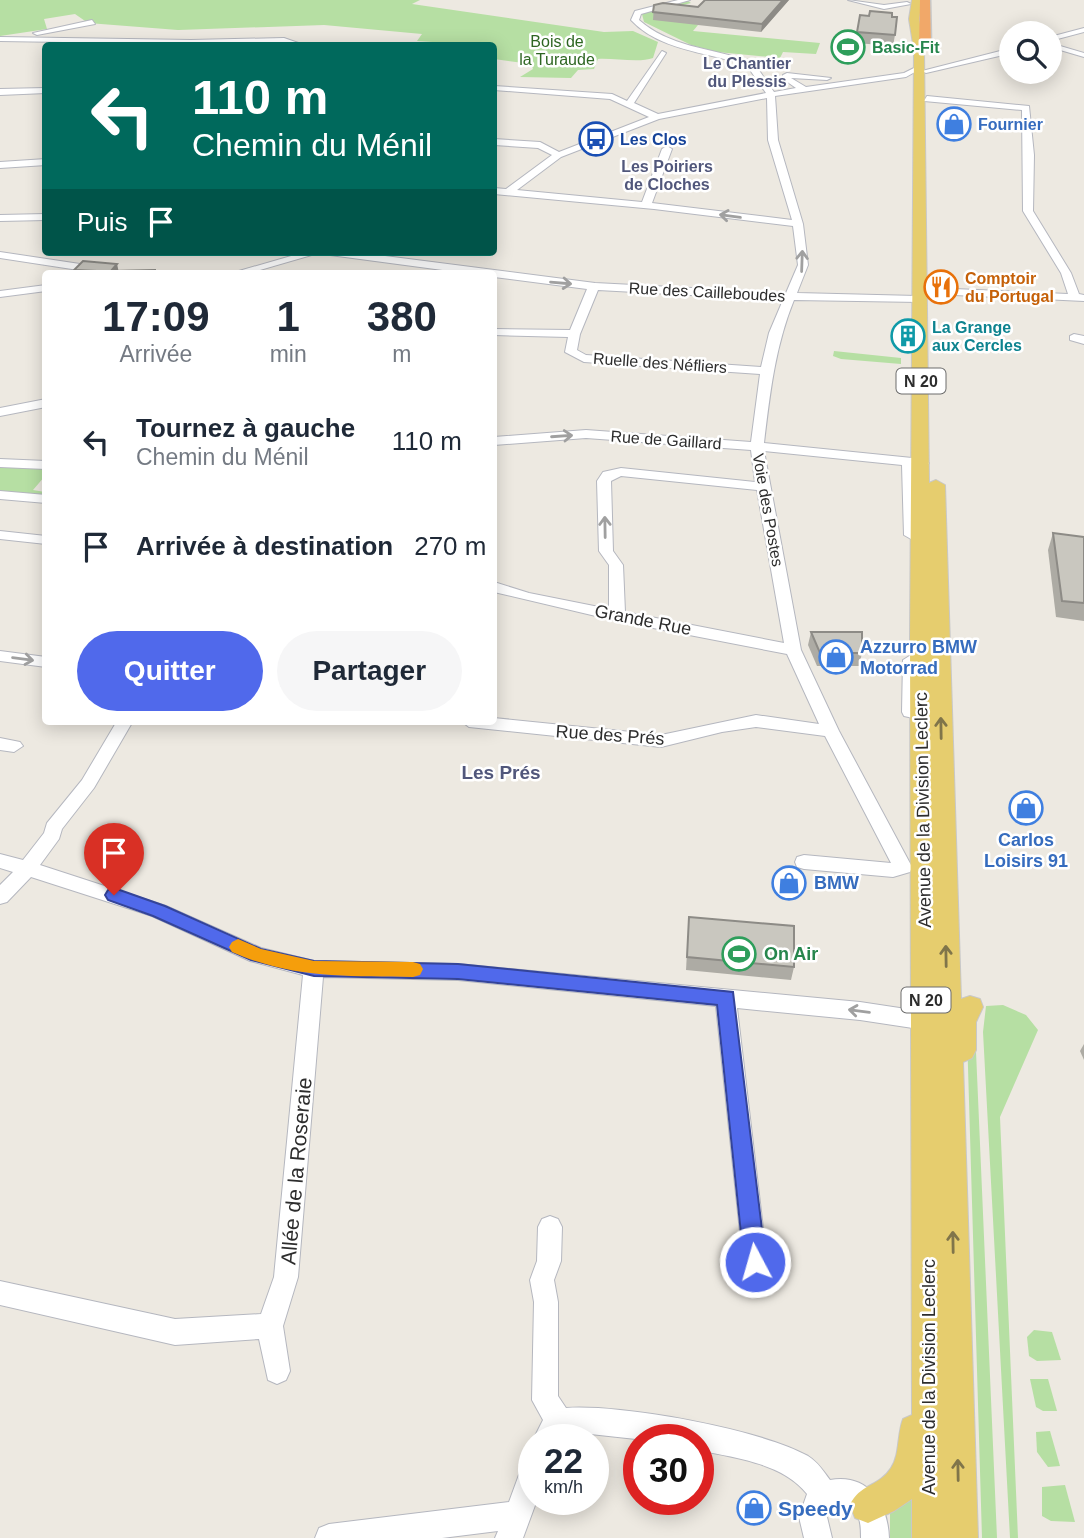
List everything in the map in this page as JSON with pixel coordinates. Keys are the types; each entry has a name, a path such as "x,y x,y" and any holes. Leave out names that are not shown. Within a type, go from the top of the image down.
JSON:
{"highway":[{"name":"Avenue de la Division Leclerc","path":"925,0 925,45"}],"main road":[{"name":"Avenue de la Division Leclerc","path":"909,5 914,19 920,65 938,1096 930,1538"},
{"path":"909,5 908,34 920,65"},
{"name":"Avenue de la Division Leclerc","path":"925,45 920,65 927,99 926,295 916,462 916,608 922,714 926,1021 938,1096 960,1538"},
{"path":"868,1505 902,1487 914,1460 938,1096 961,1083 962,1022 970,1007"}],"street":[{"path":"687,0 638,13 635,20 643,27 682,46 745,62 753,68 771,94"},
{"path":"852,0 880,6 909,5"},
{"path":"858,0 880,6"},
{"path":"2,40 92,22"},
{"path":"1062,36 1084,30"},
{"path":"2,40 97,42"},
{"path":"240,42 294,42"},
{"path":"1062,49 1084,55"},
{"path":"629,104 662,53"},
{"path":"509,192 558,155 657,117 771,94 906,75 920,65 967,64 999,54"},
{"path":"803,89 787,79 788,71 853,81"},
{"path":"497,88 603,96 657,117"},
{"path":"0,92 42,90"},
{"name":"Voie des Postes","path":"771,94 775,147 798,224 803,265 775,333 766,371 757,446 793,650 831,731 904,867 914,883 925,892"},
{"path":"927,99 1026,108 1028,211 1079,298"},
{"path":"497,142 540,145 558,155"},
{"path":"646,205 667,149"},
{"path":"0,165 42,162"},
{"path":"497,191 646,205 798,224"},
{"path":"0,218 42,217"},
{"path":"0,256 78,270"},
{"path":"276,268 307,256"},
{"name":"Rue des Cailleboudes","path":"366,256 469,270"},
{"name":"Rue des Cailleboudes","path":"497,274 699,295 902,299 926,295 1079,298"},
{"path":"574,334 594,286"},
{"path":"0,288 42,287"},
{"path":"0,294 42,288"},
{"name":"Ruelle des Néfliers","path":"497,332 574,334 571,352 584,358 766,371"},
{"path":"0,412 42,404"},
{"name":"Rue de Gaillard","path":"497,441 586,435 757,446 916,462"},
{"path":"0,463 42,465"},
{"path":"617,616 616,565 606,551 604,481 608,475 621,472 763,487"},
{"path":"0,495 42,499"},
{"path":"0,535 42,540"},
{"name":"Grande Rue","path":"497,588 617,616 793,650"},
{"path":"0,656 42,661"},
{"name":"Rue des Prés","path":"497,724 653,741 677,739 722,726 756,721 831,731"},
{"path":"0,897 28,868 71,803 88,784 123,725"},
{"path":"0,860 159,911 257,955 314,968 458,972 860,1011 926,1021"},
{"path":"804,862 893,870 904,867"},
{"name":"Allée de la Roseraie","path":"277,1371 270,1326 286,1277 314,968"},
{"path":"726,998 755,1262 748,1274"},
{"path":"550,1227 549,1261 542,1280 546,1302 545,1400 551,1424"},
{"path":"0,1293 175,1332 270,1326"},
{"path":"570,1424 582,1419 613,1422 755,1450 800,1467 825,1494"},
{"path":"818,1538 813,1524 814,1512 825,1494 833,1490 851,1492 868,1505 876,1524 875,1538"},
{"path":"329,1538 513,1526"}],"green space":[{"name":"Bois de la Turaude","path":"0,0 420,0 412,4 604,32 633,31 658,42 653,58 598,59 594,69 578,70 571,78 520,77 533,69 531,64 497,59 497,42 417,41 422,34 324,25 178,30 88,23 75,14 44,19 47,29 0,36"},
{"path":"688,1 691,3 656,12 698,25 693,31 820,43 816,54 783,52 780,58 717,52 691,45 644,22 642,14"},
{"path":"834,351 901,358 901,364 841,359 833,356"},
{"path":"0,465 42,468 42,480 33,490 42,492 42,497 0,493"},
{"path":"1003,1005 1026,1015 1038,1030 1000,1117 1018,1538 1010,1538 983,1032 986,1006"},
{"path":"977,1018 975,1028 997,1538 982,1538 967,1034"},
{"path":"1034,1330 1052,1332 1061,1360 1037,1361 1029,1356 1027,1337"},
{"path":"1030,1379 1048,1379 1057,1411 1043,1411 1036,1407"},
{"path":"1050,1431 1060,1466 1048,1467 1037,1452 1036,1432"},
{"path":"1065,1485 1075,1522 1051,1521 1042,1516 1042,1487"},
{"path":"913,1493 918,1538 890,1538 890,1511"}],"building":[{"path":"705,0 783,0 762,24 653,12 654,5 663,3 698,7"},
{"path":"870,11 892,13 892,17 897,17 895,35 857,32 860,15 869,16"},
{"path":"83,261 117,264 112,270 74,270"},
{"path":"1053,533 1084,537 1084,603 1062,601"},
{"path":"811,632 862,632 862,653 820,653"},
{"name":"On Air","path":"689,917 794,926 794,967 687,957"}],"slow traffic":[{"path":"238,947 291,964 332,971 413,969"}],"place":[{"name":"Basic-Fit","path":"848,47"},
{"name":"Fournier","path":"954,124"},
{"name":"Les Clos","path":"596,139"},
{"name":"Comptoir du Portugal","path":"941,287"},
{"name":"La Grange aux Cercles","path":"908,336"},
{"name":"Azzurro BMW Motorrad","path":"836,657"},
{"name":"Carlos Loisirs 91","path":"1026,808"},
{"name":"BMW","path":"789,883"},
{"name":"On Air","path":"739,954"},
{"name":"Speedy","path":"754,1508"}],"district":[{"name":"Le Chantier du Plessis","path":"747,72"},
{"name":"Les Poiriers de Cloches","path":"667,175"},
{"name":"Les Prés","path":"501,772"}],"route":[{"path":"114,895 159,911 257,955 314,968 332,971 408,969 458,972 726,998 755,1262"}]}
